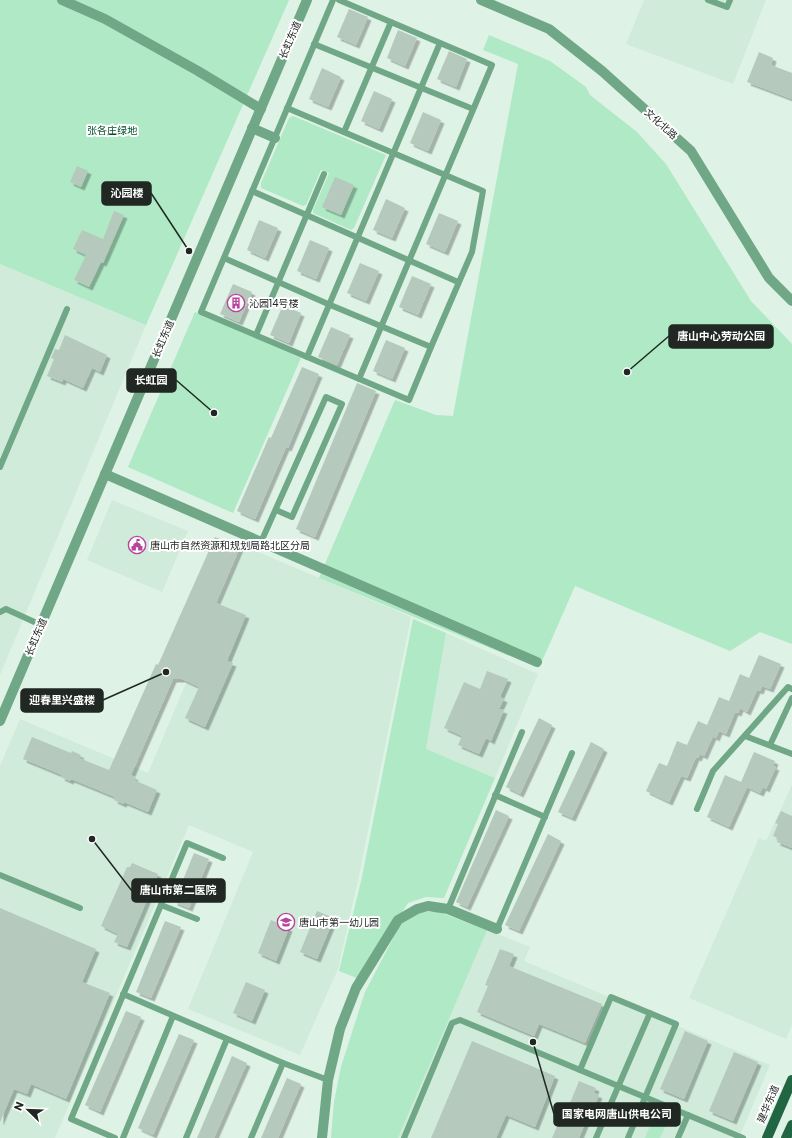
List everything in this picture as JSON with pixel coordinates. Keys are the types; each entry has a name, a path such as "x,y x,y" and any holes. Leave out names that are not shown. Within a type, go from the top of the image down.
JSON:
{"main road":[{"name":"建华东道","path":"767,1138 792,1080"},
{"path":"786,1138 792,1125"}],"street":[{"path":"62,0 105,19 198,71 260,109"},
{"name":"长虹东道","path":"0,721 307,0"},
{"name":"文化北路","path":"481,0 549,29 602,71 690,151 769,278 792,300"},
{"path":"252,128 275,138"},
{"path":"105,474 537,662"},
{"path":"322,1138 328,1080 340,1029 356,988 398,920 416,909 428,906 448,909 497,929"}],"lane":[{"path":"287,108 483,191 472,252 409,400 201,312 275,138 287,108 314,44 333,0"},
{"path":"339,0 492,65 359,379"},
{"path":"708,0 727,7 730,0"},
{"path":"344,132 391,22"},
{"path":"307,357 328,304 440,43"},
{"path":"314,44 473,109"},
{"path":"256,335 324,174"},
{"path":"252,191 458,282"},
{"path":"224,258 431,347"},
{"path":"0,467 67,309"},
{"path":"261,542 326,397 342,404 292,517 276,510"},
{"path":"0,612 6,609 41,625"},
{"path":"697,808 713,771 788,687 792,689"},
{"path":"770,745 792,698"},
{"path":"448,909 522,732"},
{"path":"745,736 792,754"},
{"path":"497,929 572,753"},
{"path":"495,795 545,817"},
{"path":"115,1138 71,1119 186,843 223,858"},
{"path":"0,875 80,908"},
{"path":"161,904 197,919"},
{"path":"123,994 283,1063 328,1080"},
{"path":"580,1070 611,997 676,1024 628,1138"},
{"path":"596,1138 650,1013"},
{"path":"123,1138 173,1016"},
{"path":"404,1138 452,1023 460,1020 743,1138"},
{"path":"186,1138 227,1039"},
{"path":"251,1138 283,1063"},
{"path":"678,1138 688,1115"}],"shaded area":[{"path":"644,0 766,0 733,84 626,44"},
{"path":"0,264 146,325 0,675"},
{"name":"唐山市自然资源和规划局路北区分局","path":"112,500 188,531 162,592 87,560"},
{"path":"244,546 411,617 359,876 338,969 300,1055 188,1009 253,852 189,825 55,1138 0,1138 0,766 20,719 148,773"},
{"path":"446,633 538,674 495,778 426,749"},
{"path":"792,785 792,1025 786,1039 689,998 759,838 766,841"},
{"path":"487,930 530,947 524,961 770,1065 739,1138 331,1138 334,1102 341,1067 365,992"}],"green space":[{"name":"张各庄绿地","path":"0,0 289,0 146,325 0,264"},
{"path":"489,35 550,61 586,87 590,95 637,132 666,164 751,301 792,344 792,644 760,632 730,651 575,586 539,668 319,578 395,400 436,415 453,416 518,64 483,50"},
{"path":"293,116 386,155 354,228 351,230 313,213 329,173 321,170 306,205 303,206 261,188 261,183 289,118"},
{"path":"195,312 301,358 233,513 128,467"},
{"path":"413,619 446,633 426,749 495,778 444,898 426,897 408,903 359,979 339,971 362,877"},
{"path":"416,912 439,912 487,930 398,1138 331,1138 334,1102 341,1067 365,992 400,925"},
{"path":"647,1106 652,1106 676,1116 678,1119 677,1127 667,1123 660,1138 645,1138 653,1118 642,1113"}],"building":[{"path":"349,9 368,17 356,45 337,37"},
{"path":"398,30 417,38 405,66 387,58"},
{"path":"449,51 467,59 456,87 437,79"},
{"path":"759,52 773,58 771,65 792,73 792,99 747,82"},
{"path":"322,68 341,77 328,107 309,99"},
{"path":"374,91 392,99 379,129 361,121"},
{"path":"423,112 441,120 428,151 410,143"},
{"path":"77,166 88,171 81,187 70,182"},
{"path":"335,177 354,185 341,215 322,207"},
{"path":"386,199 405,208 392,238 373,230"},
{"path":"114,211 124,215 103,263 101,262 89,287 74,280 86,255 73,249 82,230 103,239"},
{"path":"439,213 458,221 445,252 426,244"},
{"path":"259,220 278,228 265,258 247,250"},
{"path":"310,240 329,248 316,279 297,271"},
{"path":"360,263 379,271 366,301 347,293"},
{"path":"412,276 431,284 418,315 399,307"},
{"name":"沁园14号楼","path":"233,284 252,292 239,322 220,314"},
{"path":"283,305 301,313 289,343 270,335"},
{"path":"331,327 350,335 337,365 318,357"},
{"path":"65,335 107,355 100,372 92,368 83,388 63,379 62,382 47,376 54,359 51,358 55,349 59,350"},
{"path":"386,340 405,348 392,379 373,371"},
{"path":"302,367 319,374 288,448 286,447 255,519 237,511 269,437 271,438"},
{"path":"357,383 376,391 315,537 296,529"},
{"path":"215,537 240,547 216,603 246,615 227,661 233,663 205,727 185,718 199,687 182,679 173,679 131,775 135,777 134,780 157,790 148,812 124,802 123,804 114,800 115,797 71,779 70,781 61,777 62,775 23,759 32,737 71,753 72,751 81,755 79,758 109,770"},
{"path":"759,655 781,664 770,689 762,686 760,691 757,690 747,712 740,708 738,713 735,712 726,734 719,731 716,738 713,736 704,756 700,754 698,758 696,757 687,778 681,776 669,802 646,791 659,763 667,766 677,741 687,745 698,721 707,725 719,697 729,701 740,674 749,678"},
{"path":"487,671 508,679 500,697 504,699 499,709 504,710 491,741 486,738 479,754 458,745 462,736 444,728 464,682 480,689"},
{"path":"539,718 552,725 520,794 506,787"},
{"path":"591,742 604,749 572,818 558,812"},
{"path":"754,752 775,761 773,766 776,767 766,789 763,787 760,793 747,787 729,827 707,817 725,775 741,782"},
{"path":"496,810 509,816 467,907 456,902"},
{"path":"781,811 792,816 792,848 777,842 778,838 773,836 778,824 775,823"},
{"path":"548,834 561,841 519,931 505,925"},
{"path":"194,853 209,859 189,908 174,902"},
{"path":"132,863 158,874 127,947 114,942 118,934 101,926 127,867 130,867"},
{"path":"0,908 96,949 82,982 110,993 66,1099 31,1084 27,1094 14,1089 0,1122"},
{"path":"317,911 334,918 317,959 300,952"},
{"path":"271,920 289,928 276,961 258,953"},
{"path":"165,921 181,927 151,998 136,992"},
{"path":"500,949 514,954 509,966 602,1004 585,1043 539,1024 534,1036 477,1012 488,986 485,985"},
{"path":"246,982 265,990 252,1021 233,1013"},
{"path":"126,1011 141,1017 100,1112 85,1105"},
{"path":"685,1031 708,1041 684,1099 660,1089"},
{"path":"179,1034 194,1040 153,1135 138,1128"},
{"path":"472,1041 555,1076 535,1127 506,1115 496,1138 431,1138"},
{"path":"734,1052 758,1062 733,1121 709,1111"},
{"path":"232,1056 247,1063 214,1138 197,1138"},
{"path":"287,1078 301,1084 278,1138 261,1138"},
{"path":"579,1081 596,1088 594,1093 599,1095 588,1121 586,1121 579,1138 552,1138 561,1117 564,1118"}],"place":[{"name":"沁园楼","path":"189,251"},
{"name":"沁园14号楼","path":"236,303"},
{"name":"唐山中心劳动公园","path":"627,372"},
{"name":"长虹园","path":"214,413"},
{"name":"唐山市自然资源和规划局路北区分局","path":"137,545"},
{"name":"迎春里兴盛楼","path":"166,672"},
{"name":"唐山市第二医院","path":"92,839"},
{"name":"唐山市第一幼儿园","path":"286,922"},
{"name":"国家电网唐山供电公司","path":"533,1042"}]}
